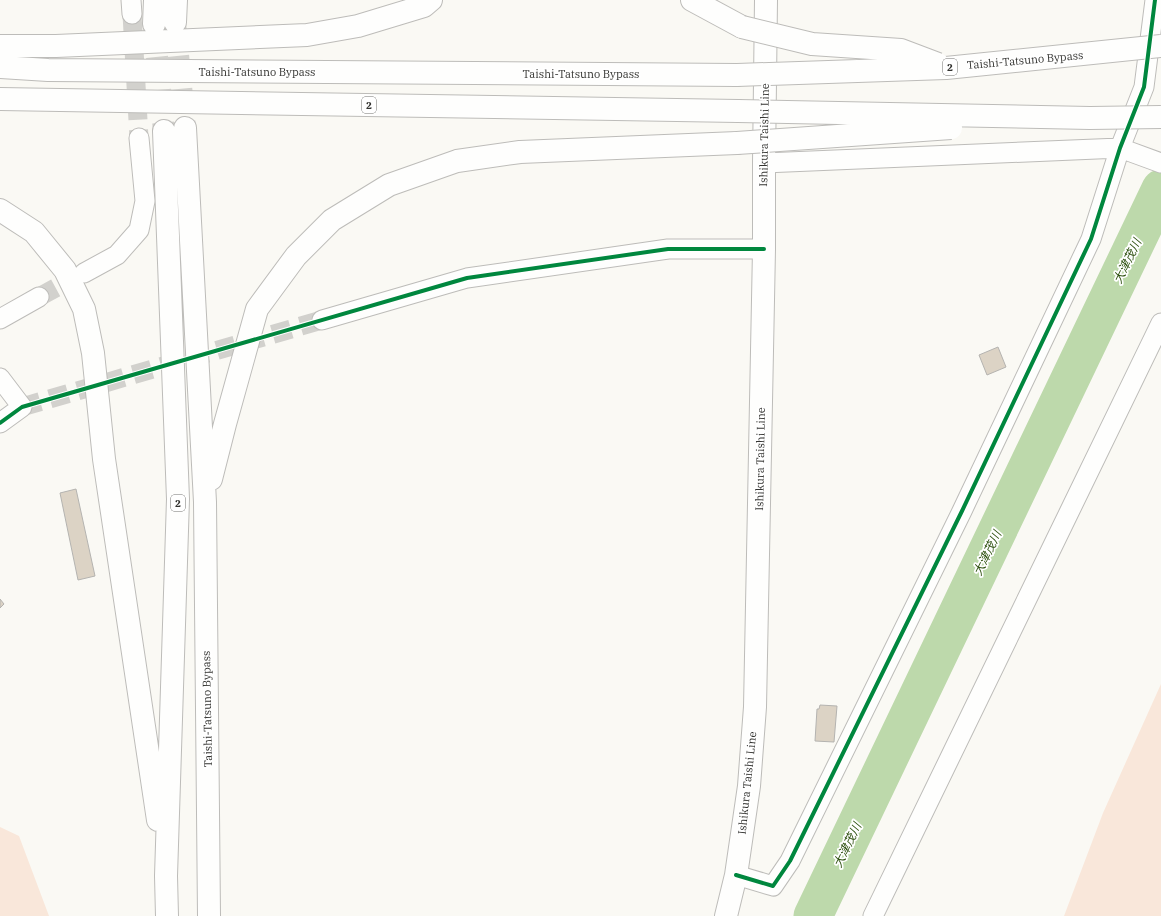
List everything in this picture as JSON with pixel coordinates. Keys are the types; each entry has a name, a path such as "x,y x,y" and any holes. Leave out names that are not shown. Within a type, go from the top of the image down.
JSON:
{"main road":[{"path":"154,24 155,0"},
{"path":"175,22 176,0"},
{"path":"0,46 56,46 307,35 358,26 424,6 431,0"},
{"name":"2","path":"692,0 742,27 812,44 901,50 946,68"},
{"name":"Ishikura Taishi Line","path":"726,916 736,875 749,786 755,707 764,249 766,0"},
{"name":"Taishi-Tatsuno Bypass","path":"0,67 64,70 737,75 946,68 1161,46"},
{"name":"2","path":"0,99 1090,118 1161,117"},
{"name":"2","path":"205,502 257,309 296,256 332,220 389,185 457,162 520,152 737,143 1090,118"},
{"name":"2","path":"167,916 166,876 178,499 175,129 205,502"},
{"name":"2","path":"0,210 34,232 65,270 84,309 93,353 104,459 166,876"},
{"name":"Taishi-Tatsuno Bypass","path":"205,502 209,916"},
{"path":"209,878 213,916"}],"street":[{"path":"736,875 773,886 790,861 962,511 1091,239 1120,148 1144,87 1155,0"},
{"path":"84,273 117,255 140,230 145,201 139,138"},
{"path":"764,163 1120,148 1161,163"},
{"path":"322,320 467,278 668,249 764,249"},
{"path":"0,320 39,297"},
{"path":"873,916 1161,323"},
{"path":"0,378 22,407 0,424"}],"shaded area":[{"path":"1161,684 1161,916 1064,916 1103,813"},
{"path":"0,827 19,836 49,916 0,916"}],"building":[{"path":"998,347 1006,367 987,375 979,355"},
{"path":"76,489 95,576 78,580 60,493"},
{"path":"0,599 4,604 0,608"},
{"path":"820,705 837,706 834,742 815,741 817,709 819,709"}],"waterway":[{"name":"大津茂川","path":"813,916 1161,189"}],"tunnel":[{"path":"132,14 139,138"},
{"path":"175,23 185,128"},
{"path":"154,24 164,131"},
{"path":"39,297 83,273"},
{"path":"22,407 322,320"}],"cycle path":[{"path":"736,875 773,886 790,861 962,511 1091,239 1120,148 1144,87 1155,0"},
{"path":"0,423 22,407 467,278 668,249 764,249"}]}
